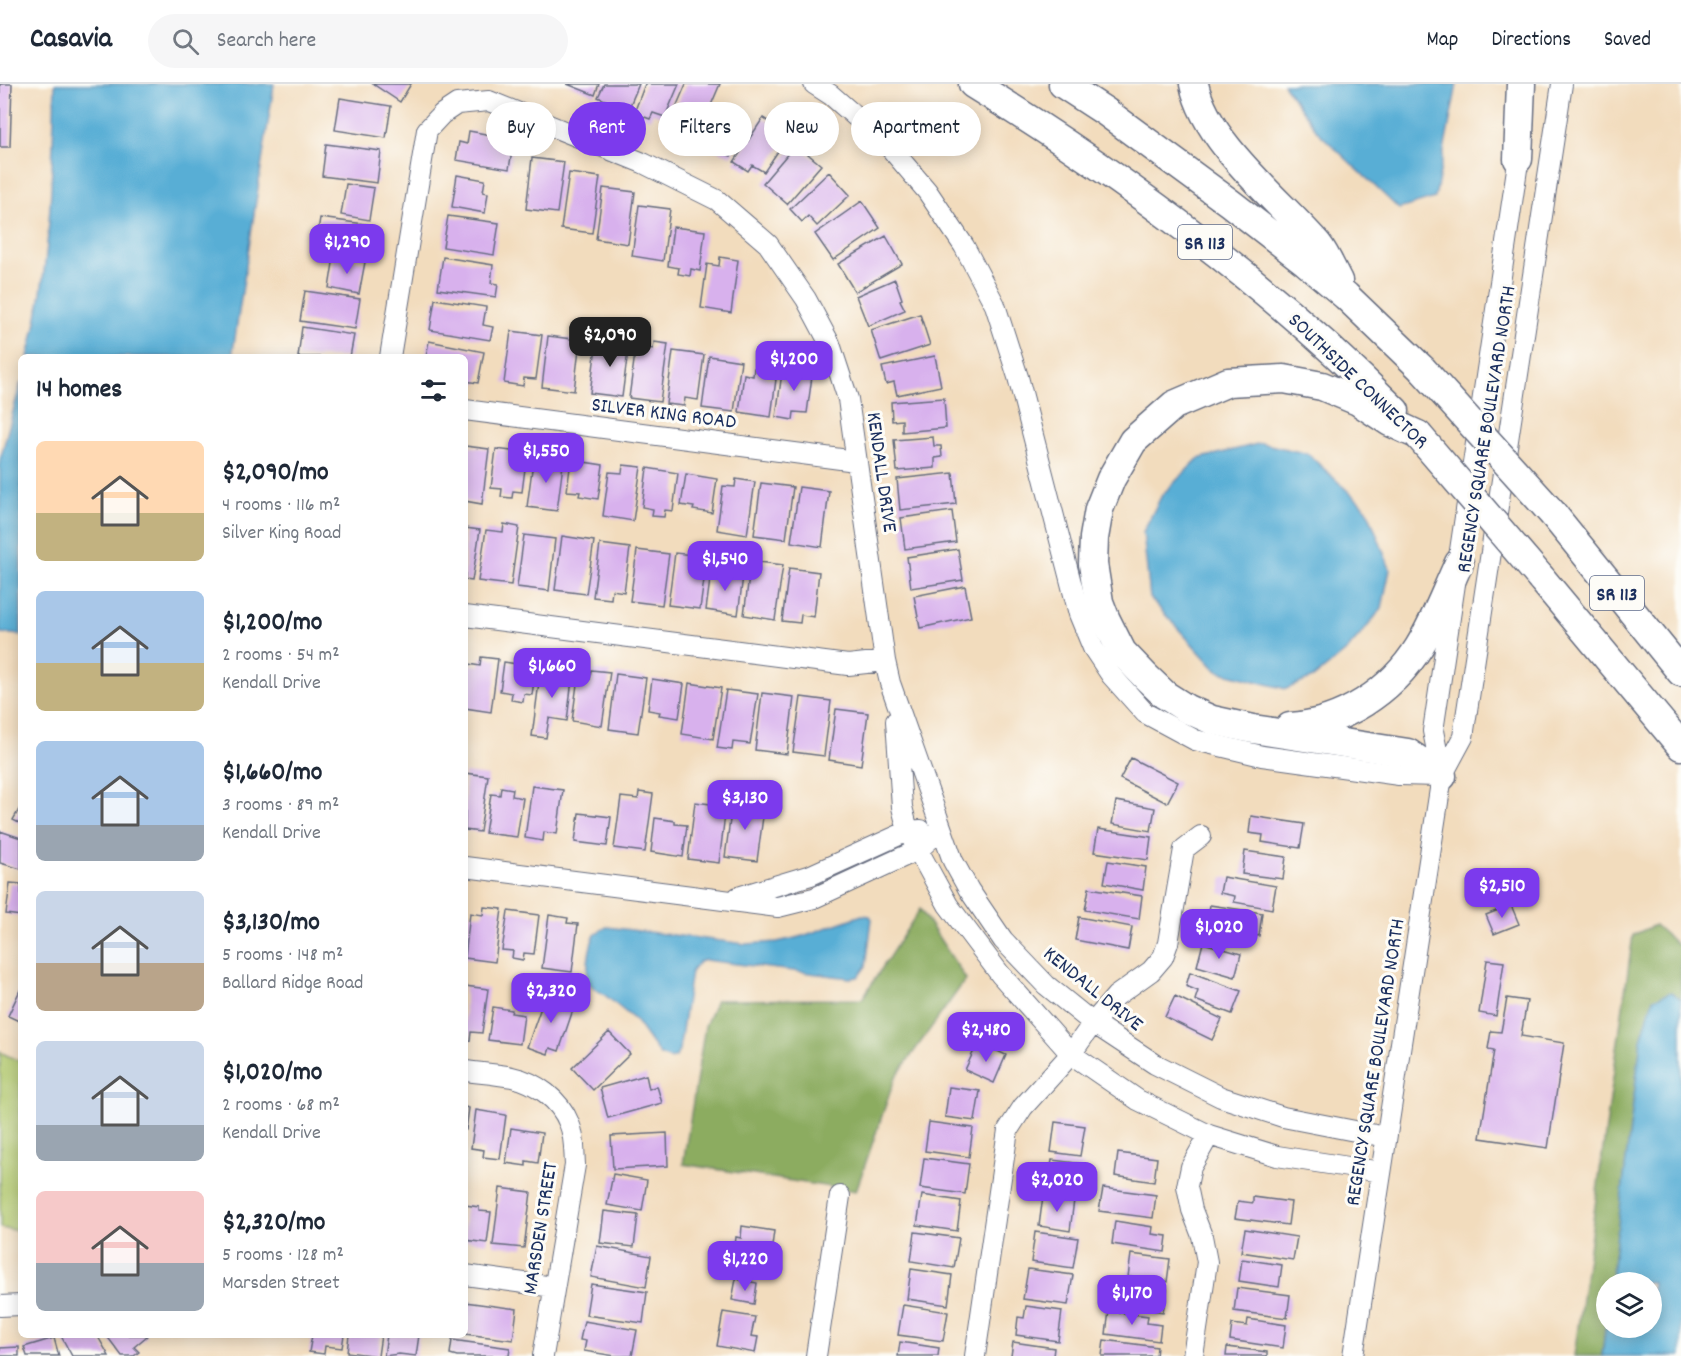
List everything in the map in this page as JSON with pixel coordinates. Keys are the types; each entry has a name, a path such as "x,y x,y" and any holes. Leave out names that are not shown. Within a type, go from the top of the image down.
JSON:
{"highway":[{"name":"SOUTHSIDE CONNECTOR","path":"973,84 1043,127 1131,187 1223,256 1354,370 1415,433 1541,578 1681,746"},
{"name":"SR 113","path":"1063,84 1106,112 1230,203 1346,296 1422,369 1553,514 1681,672"},
{"path":"1194,84 1197,98 1218,137 1320,247 1346,296"},
{"path":"1518,159 1521,84"},
{"path":"1415,433 1390,422 1358,401 1322,386 1284,379 1228,381 1174,405 1132,441 1110,478 1099,509 1094,538 1093,564 1099,602 1122,652 1165,694 1187,709 1212,720 1252,729 1408,753 1442,776"},
{"path":"1252,729 1300,726 1327,720 1364,702 1383,688 1401,671 1419,648 1458,563"}],"street":[{"path":"814,84 831,95 887,144 927,191 964,246 995,305 1018,377 1080,614 1093,648 1105,666 1145,713 1195,740 1262,756 1399,775 1442,776"},
{"name":"REGENCY SQUARE BOULEVARD NORTH","path":"1442,776 1433,731 1530,84"},
{"name":"REGENCY SQUARE BOULEVARD NORTH","path":"1353,1356 1442,776 1463,737 1562,84"},
{"name":"KENDALL DRIVE","path":"390,354 427,130 442,114 457,104 489,101 643,163 717,200 768,244 806,298 830,344 848,399 890,683 953,861 969,890 1003,940 1046,985 1093,1023 1155,1064 1221,1097 1283,1117 1386,1137"},
{"name":"SILVER KING ROAD","path":"468,410 856,461"},
{"path":"468,616 848,665 885,661"},
{"name":"KENDALL DRIVE","path":"894,691 902,807 908,831 948,906 987,957 1071,1054 1138,1100 1209,1135 1277,1156 1381,1172"},
{"path":"730,899 811,876 908,831 941,829"},
{"path":"468,867 778,906 814,898 918,850 941,829"},
{"path":"975,1356 1008,1130 1023,1107 1071,1054 1116,996 1151,972 1163,957 1172,925 1184,849 1201,836"},
{"name":"MARSDEN STREET","path":"468,1071 513,1077 537,1086 555,1102 569,1122 574,1140 575,1165 543,1356"},
{"path":"1192,1356 1207,1262 1187,1186 1191,1167 1209,1135"},
{"path":"816,1356 840,1196"},
{"path":"468,1275 554,1287"},
{"path":"0,1306 18,1305"}],"green space":[{"path":"920,909 966,979 895,1078 856,1191 683,1164 705,1026 716,1000 862,999"},
{"path":"1655,925 1681,948 1681,999 1671,992 1641,1040 1612,1272 1596,1272 1596,1338 1604,1338 1602,1356 1574,1356 1633,935"},
{"path":"0,1052 18,1061 18,1231 0,1228"}],"water":[{"path":"55,84 274,84 232,354 29,354 42,290 51,187"},
{"path":"1283,84 1457,84 1435,198 1399,209 1318,132"},
{"path":"18,393 18,635 0,633 0,460"},
{"path":"1261,443 1308,454 1367,509 1390,569 1382,608 1363,632 1345,652 1313,678 1286,689 1217,671 1150,598 1143,532 1162,495 1198,459"},
{"path":"862,915 870,916 872,919 866,966 858,977 850,978 705,960 699,962 691,972 679,1050 676,1057 671,1059 660,1055 635,1020 588,984 588,959 593,939 598,932 607,927 746,944 777,942 800,937"},
{"path":"1671,992 1681,999 1681,1356 1602,1356 1604,1338 1662,1338 1662,1272 1612,1272 1641,1040 1653,999"}],"building":[{"path":"0,84 12,84 10,147 0,147"},
{"path":"373,84 411,84 400,102"},
{"path":"567,84 599,84 595,95"},
{"path":"604,84 639,84 631,102 610,102 598,97"},
{"path":"645,84 679,84 671,102 658,102 658,115 653,113 650,119 646,118 646,102 638,102"},
{"path":"686,84 720,84 712,102 678,102"},
{"path":"340,98 391,106 386,138 335,130"},
{"path":"764,119 764,156 775,156 764,172 752,165 748,171 734,162 738,156 752,156 752,135"},
{"path":"469,131 486,134 486,156 511,156 509,169 456,160 459,142 467,144"},
{"path":"326,144 381,151 377,183 322,176"},
{"path":"786,156 810,156 821,165 787,204 763,183"},
{"path":"532,158 564,162 557,213 526,209"},
{"path":"829,172 850,195 817,226 808,216 802,222 790,209"},
{"path":"569,173 600,177 592,233 561,229"},
{"path":"457,175 485,180 483,192 488,193 485,213 452,207"},
{"path":"346,184 374,188 369,220 341,215"},
{"path":"603,188 635,192 628,244 596,239"},
{"path":"862,201 880,228 833,260 815,234"},
{"path":"639,205 670,209 663,261 632,256"},
{"path":"448,216 499,223 494,255 443,247"},
{"path":"320,218 371,225 366,257 315,250"},
{"path":"673,227 705,231 700,271 691,269 690,276 678,274 679,268 668,266"},
{"path":"886,236 902,264 855,292 838,264"},
{"path":"334,257 365,262 359,294 329,288"},
{"path":"443,257 493,265 491,283 498,284 496,297 438,289"},
{"path":"720,257 738,260 731,313 701,308 707,264 719,266"},
{"path":"895,279 905,310 868,326 856,296"},
{"path":"305,291 360,299 355,329 300,321"},
{"path":"435,299 486,307 483,325 493,327 490,340 430,330"},
{"path":"920,314 930,345 881,361 871,330"},
{"path":"302,327 354,335 351,354 298,354"},
{"path":"511,331 542,335 536,379 524,378 523,386 504,383"},
{"path":"548,336 580,340 574,391 542,387"},
{"path":"597,339 629,343 622,397 590,393"},
{"path":"429,341 484,352 478,383 468,381 468,354 427,354"},
{"path":"654,342 668,344 660,402 629,398 636,346 653,349"},
{"path":"673,351 704,355 698,400 685,398 684,406 666,404"},
{"path":"709,356 741,361 734,412 702,408"},
{"path":"935,356 941,386 897,395 894,382 886,384 882,367"},
{"path":"783,365 813,369 807,413 794,412 793,420 776,417"},
{"path":"754,368 766,370 765,377 776,379 771,417 739,412 744,374 753,376"},
{"path":"944,398 946,428 902,432 902,420 892,421 891,402"},
{"path":"933,437 934,446 941,446 942,457 935,458 935,468 897,471 894,440"},
{"path":"468,446 489,449 482,504 468,502"},
{"path":"496,449 527,453 522,492 513,491 512,498 501,497 502,489 491,488"},
{"path":"546,455 564,457 557,511 527,507 533,462 545,463"},
{"path":"571,460 603,465 598,499 579,496 580,492 567,491"},
{"path":"623,465 641,467 633,521 603,516 609,472 622,473"},
{"path":"647,468 678,473 673,511 665,510 664,517 652,516 653,509 642,507"},
{"path":"953,473 956,504 900,510 897,479"},
{"path":"686,474 717,479 712,513 693,510 694,507 681,505"},
{"path":"736,479 755,482 747,535 717,530 723,486 735,487"},
{"path":"761,483 793,487 786,539 754,535"},
{"path":"799,487 829,491 822,547 791,542"},
{"path":"952,511 956,542 905,549 901,518"},
{"path":"504,524 519,527 511,585 478,581 486,530 503,532"},
{"path":"468,528 480,530 472,581 468,580"},
{"path":"524,535 555,539 549,591 517,587"},
{"path":"562,536 594,541 586,594 555,590"},
{"path":"600,544 630,548 624,592 612,590 611,599 593,597"},
{"path":"694,548 708,550 700,609 668,605 675,553 693,555"},
{"path":"958,549 963,580 911,588 907,557"},
{"path":"637,550 669,554 662,605 630,601"},
{"path":"751,561 783,565 775,620 744,615"},
{"path":"722,566 733,567 732,575 743,576 738,615 706,610 711,572 721,573"},
{"path":"789,568 819,572 814,617 801,615 800,623 782,621"},
{"path":"965,586 971,617 920,628 914,596"},
{"path":"481,657 498,659 491,712 468,708 468,664 480,666"},
{"path":"504,662 536,667 532,695 524,694 523,702 511,700 512,693 500,691"},
{"path":"541,667 573,671 567,721 549,718 546,738 532,736"},
{"path":"591,670 610,672 602,726 572,721 578,677 590,679"},
{"path":"616,674 646,678 638,733 609,729"},
{"path":"652,679 684,684 679,718 659,715 660,712 648,710"},
{"path":"689,683 721,688 713,739 682,734"},
{"path":"726,690 758,694 750,744 733,742 732,750 717,748"},
{"path":"762,693 794,697 787,754 755,750"},
{"path":"801,697 831,701 824,756 793,752"},
{"path":"836,709 868,713 861,765 829,760"},
{"path":"1131,758 1178,782 1167,803 1120,779"},
{"path":"468,773 488,776 480,832 468,830"},
{"path":"532,786 563,790 557,834 544,832 543,841 525,838"},
{"path":"501,787 513,789 512,796 523,798 517,837 485,833 491,794 500,795"},
{"path":"639,792 653,794 645,852 614,848 621,797 638,799"},
{"path":"750,800 765,802 757,861 725,857 732,805 749,808"},
{"path":"1116,801 1155,808 1151,831 1112,824"},
{"path":"695,802 726,806 719,863 688,859"},
{"path":"18,811 18,822 13,820"},
{"path":"579,813 611,817 607,846 575,842"},
{"path":"1251,816 1304,824 1300,848 1262,842 1263,835 1249,833"},
{"path":"655,818 687,825 683,857 651,852"},
{"path":"1098,829 1151,837 1148,860 1094,852"},
{"path":"0,831 18,837 18,868 0,863"},
{"path":"1245,851 1286,857 1283,879 1242,874"},
{"path":"1108,861 1146,867 1143,890 1104,883"},
{"path":"1223,877 1276,886 1272,909 1234,902 1235,896 1220,893"},
{"path":"10,883 18,884 18,916 6,914"},
{"path":"1089,888 1142,896 1139,919 1085,910"},
{"path":"1210,905 1262,913 1259,936 1206,929"},
{"path":"1511,905 1519,924 1494,934 1486,915"},
{"path":"484,907 502,909 495,962 468,958 470,913 483,915"},
{"path":"508,911 539,915 534,954 524,953 523,960 512,958 513,951 502,950"},
{"path":"549,915 568,918 567,923 578,924 572,972 542,968"},
{"path":"1079,917 1132,927 1128,950 1075,940"},
{"path":"1203,943 1241,954 1235,977 1197,966"},
{"path":"1487,960 1504,962 1496,1016 1479,1013"},
{"path":"1190,972 1241,991 1232,1014 1195,1000 1198,991 1186,986"},
{"path":"468,986 488,989 482,1033 471,1032 470,1041 468,1041"},
{"path":"546,993 575,1004 559,1051 550,1048 548,1054 527,1047"},
{"path":"18,994 18,1021 8,1016"},
{"path":"1175,996 1222,1019 1212,1040 1165,1017"},
{"path":"1507,998 1527,1001 1521,1036 1564,1043 1548,1148 1480,1138 1494,1050 1488,1049 1491,1031 1501,1032"},
{"path":"493,1007 512,1010 511,1013 524,1015 520,1044 488,1040"},
{"path":"609,1032 630,1054 593,1090 572,1068"},
{"path":"978,1042 1006,1055 994,1083 965,1070"},
{"path":"646,1075 649,1089 657,1086 662,1103 608,1118 600,1088"},
{"path":"949,1087 980,1091 975,1121 945,1117"},
{"path":"476,1110 506,1115 500,1159 483,1157 484,1150 471,1148"},
{"path":"929,1122 973,1128 969,1157 925,1151"},
{"path":"1055,1122 1085,1126 1080,1156 1051,1152"},
{"path":"511,1128 542,1133 538,1163 526,1161 526,1166 506,1163"},
{"path":"667,1133 668,1166 613,1169 611,1136"},
{"path":"1118,1153 1157,1158 1154,1182 1115,1176"},
{"path":"924,1158 969,1164 965,1194 920,1188"},
{"path":"1052,1160 1083,1164 1078,1194 1052,1190 1054,1179 1049,1178"},
{"path":"613,1174 647,1180 642,1211 607,1205"},
{"path":"500,1188 531,1192 524,1248 493,1245"},
{"path":"1103,1188 1156,1195 1153,1218 1099,1211"},
{"path":"922,1195 961,1201 957,1231 917,1225"},
{"path":"1043,1196 1074,1200 1070,1231 1039,1226"},
{"path":"1253,1197 1291,1202 1288,1225 1235,1218 1238,1201 1253,1203"},
{"path":"468,1205 479,1207 479,1211 491,1212 487,1243 468,1240"},
{"path":"604,1211 638,1215 634,1247 600,1243"},
{"path":"1115,1221 1153,1227 1152,1234 1167,1236 1165,1252 1112,1244"},
{"path":"742,1226 774,1231 769,1269 733,1264 736,1237 741,1238"},
{"path":"1245,1229 1297,1237 1293,1260 1241,1252"},
{"path":"915,1232 959,1238 954,1268 911,1261"},
{"path":"1035,1232 1078,1238 1073,1268 1031,1262"},
{"path":"597,1246 651,1256 646,1287 591,1277"},
{"path":"1131,1254 1170,1259 1167,1282 1128,1277"},
{"path":"1242,1259 1282,1265 1279,1287 1239,1281"},
{"path":"911,1269 952,1275 948,1305 907,1299"},
{"path":"1028,1269 1073,1275 1068,1305 1023,1299"},
{"path":"736,1279 757,1283 754,1304 732,1300"},
{"path":"1115,1281 1167,1289 1163,1312 1111,1304"},
{"path":"591,1284 647,1292 643,1323 586,1315"},
{"path":"1237,1288 1290,1295 1287,1318 1234,1311"},
{"path":"468,1302 517,1309 513,1340 468,1334"},
{"path":"903,1305 948,1312 943,1341 898,1335"},
{"path":"1026,1306 1062,1311 1058,1341 1016,1335 1018,1317 1024,1318"},
{"path":"1109,1311 1148,1316 1147,1323 1161,1325 1159,1341 1106,1334"},
{"path":"723,1312 755,1317 751,1336 758,1337 755,1353 717,1346"},
{"path":"1248,1319 1286,1325 1283,1348 1230,1340 1232,1324 1247,1326"},
{"path":"584,1321 637,1330 632,1356 584,1351 586,1341 580,1340"},
{"path":"54,1338 59,1356 27,1356 24,1347"},
{"path":"62,1338 99,1338 109,1356 72,1356"},
{"path":"108,1338 145,1338 134,1347 139,1352 134,1356 122,1356"},
{"path":"311,1338 344,1338 342,1348 325,1346 324,1354 309,1352"},
{"path":"349,1338 381,1338 378,1356 347,1352"},
{"path":"387,1338 419,1338 416,1356 399,1354 384,1356"},
{"path":"452,1340 510,1348 509,1356 457,1356 450,1354"},
{"path":"1104,1340 1157,1347 1156,1356 1102,1356"},
{"path":"900,1342 939,1348 938,1356 898,1356"},
{"path":"1013,1342 1054,1348 1053,1356 1011,1356"},
{"path":"19,1347 19,1356 0,1356 0,1348"},
{"path":"1227,1347 1267,1352 1267,1356 1226,1356"}]}
